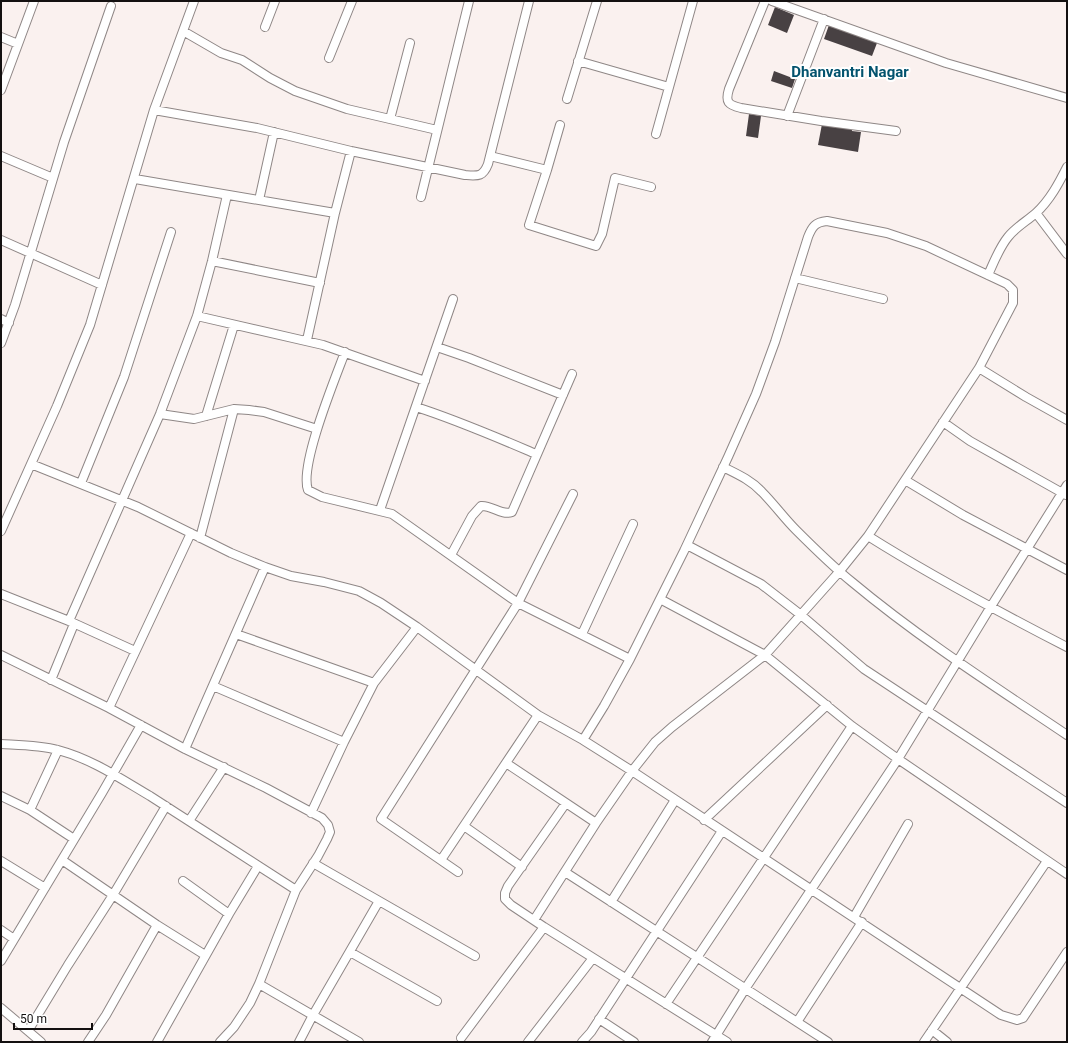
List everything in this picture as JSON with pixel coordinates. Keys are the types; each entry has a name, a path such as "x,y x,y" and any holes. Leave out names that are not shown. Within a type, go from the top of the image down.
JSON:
{"street":[{"path":"1,90 34,1"},
{"path":"1,531 57,406 87,332 135,179 154,110 194,1"},
{"path":"265,27 275,1"},
{"path":"329,58 352,1"},
{"path":"421,197 469,1"},
{"path":"154,110 274,132 350,151 428,166 465,175 477,176 486,170 529,1"},
{"path":"567,99 597,1"},
{"path":"656,134 693,1"},
{"path":"765,1 726,97 728,102 733,106 787,116 896,131"},
{"path":"772,1 946,63 1067,98"},
{"path":"1,343 5,321 31,253 64,142 111,6"},
{"path":"787,116 824,19"},
{"path":"183,31 221,53 242,60 270,78 295,91 347,109 437,130"},
{"path":"1,37 18,44"},
{"path":"390,119 410,42"},
{"path":"578,61 669,87"},
{"path":"560,125 529,226 596,246 602,234 615,178 651,187"},
{"path":"259,200 274,132"},
{"path":"307,340 350,151"},
{"path":"1,156 53,178"},
{"path":"490,156 547,170"},
{"path":"988,275 1002,245 1009,235 1036,213 1047,200 1067,167"},
{"path":"135,179 335,213"},
{"path":"51,680 72,622 160,414 197,316 212,261 227,195"},
{"path":"1036,213 1067,254"},
{"path":"534,920 632,770 655,742 672,727 765,655 839,572 868,536 979,368 1013,303 1013,290 1007,284 920,244 886,233 827,221 819,221 812,228 756,394 724,467 630,659 583,740"},
{"path":"81,483 124,377 171,232"},
{"path":"1,240 102,285"},
{"path":"212,261 320,283"},
{"path":"795,278 883,299"},
{"path":"380,510 453,299"},
{"path":"197,316 307,340 425,381"},
{"path":"206,416 234,325"},
{"path":"437,347 563,395"},
{"path":"345,352 317,429 306,476 308,490 322,498 380,510 392,514 518,603 630,659"},
{"path":"979,368 1026,398 1067,420"},
{"path":"451,555 472,516 481,506 487,506 504,513 512,512 572,374"},
{"path":"416,407 477,428 536,454"},
{"path":"160,414 194,419 234,409 249,410 264,412 317,429"},
{"path":"200,538 234,409"},
{"path":"943,422 970,441 1065,494"},
{"path":"31,464 123,500 231,553 265,567 291,576 324,582 359,591 381,603 538,715 632,770 704,820 1009,1019 1017,1020 1023,1018 1067,952"},
{"path":"724,467 741,476 761,491 796,531 839,572 874,601 958,661 1067,735"},
{"path":"905,480 963,515 1067,570"},
{"path":"714,1039 745,989 898,759 1027,548 1065,494 1067,485"},
{"path":"458,872 381,819 518,603 573,494"},
{"path":"582,634 633,524"},
{"path":"110,708 191,533"},
{"path":"868,536 918,567 990,608 1067,647"},
{"path":"687,545 761,584 801,615 864,669 1067,803"},
{"path":"185,748 265,567"},
{"path":"1,594 72,622 136,651"},
{"path":"660,598 765,655 852,726 1067,874"},
{"path":"311,813 344,742 374,683 416,627"},
{"path":"236,634 374,683"},
{"path":"1,654 266,788 322,818 328,825 330,832 296,890 250,1003 234,1027 220,1042"},
{"path":"213,686 344,742"},
{"path":"704,820 827,705"},
{"path":"441,860 538,715"},
{"path":"1,961 141,725"},
{"path":"666,1004 762,858 852,726"},
{"path":"1,744 26,745 58,750 86,760 113,774 166,806 296,890"},
{"path":"30,810 58,750"},
{"path":"506,763 596,823"},
{"path":"189,821 224,767"},
{"path":"1,796 30,810 74,839"},
{"path":"611,902 675,800"},
{"path":"566,803 508,886 505,893 505,899 544,927 666,1004 714,1039 727,1042"},
{"path":"28,1031 113,895 166,806"},
{"path":"854,917 908,824"},
{"path":"464,826 522,867"},
{"path":"582,1042 626,979 722,831"},
{"path":"62,860 205,955"},
{"path":"1,861 45,888"},
{"path":"924,1042 1047,861"},
{"path":"313,863 475,956"},
{"path":"157,1042 205,955 258,866"},
{"path":"565,872 828,1042"},
{"path":"183,881 229,914"},
{"path":"299,1042 379,901"},
{"path":"797,1022 862,922"},
{"path":"88,1042 106,1015 158,925"},
{"path":"461,1038 544,927"},
{"path":"1,930 14,939"},
{"path":"350,952 437,1001"},
{"path":"528,1042 593,958"},
{"path":"259,984 359,1042"},
{"path":"1,1008 41,1042"},
{"path":"599,1019 634,1042"},
{"path":"932,1030 947,1042"}],"building":[{"path":"775,7 794,15 787,33 768,25"},
{"path":"829,25 877,43 872,56 824,39"},
{"path":"774,71 795,79 792,88 771,81"},
{"path":"749,114 761,116 758,138 746,136"},
{"path":"822,124 861,132 858,152 818,145"}],"district":[{"name":"Dhanvantri Nagar","path":"850,72"}]}
